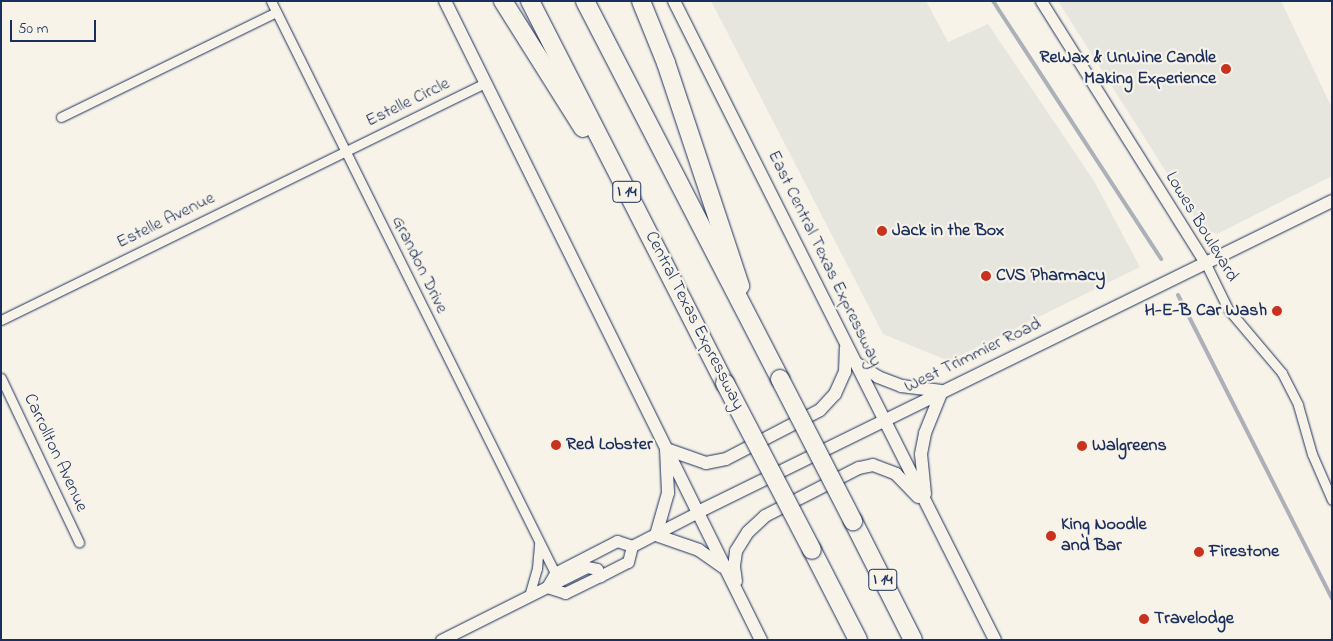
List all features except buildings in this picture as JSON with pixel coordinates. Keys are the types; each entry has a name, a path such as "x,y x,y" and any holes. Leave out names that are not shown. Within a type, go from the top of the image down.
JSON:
{"highway":[{"path":"503,1 595,148 613,164"},
{"name":"Central Texas Expressway","path":"530,1 858,640"},
{"name":"I 14","path":"585,1 913,640"},
{"path":"641,1 666,63 753,329"}],"main road":[{"path":"445,1 761,640"},
{"name":"East Central Texas Expressway","path":"674,1 787,221 846,345 995,640"},
{"name":"West Trimmier Road","path":"698,512 1205,262 1332,202"},
{"path":"666,449 706,464 726,459 820,410 835,394 845,372 846,345"},
{"path":"854,361 878,377 901,386 942,391 925,433 921,454 927,506"},
{"path":"666,449 668,493 656,535 699,550 728,572"},
{"path":"739,596 734,566 736,551 748,532 766,516 859,468 873,465 896,474 927,506"}],"street":[{"name":"Grandon Drive","path":"270,1 555,573"},
{"name":"Lowes Boulevard","path":"1041,1 1205,262 1228,309 1282,373 1298,405 1312,454 1332,500"},
{"path":"61,117 276,12"},
{"name":"Estelle Circle","path":"345,152 485,83"},
{"name":"Estelle Avenue","path":"1,320 345,152"},
{"name":"Carrollton Avenue","path":"1,378 79,542"},
{"name":"West Trimmier Road","path":"555,573 617,541 632,546 698,512"},
{"path":"529,596 537,568 539,542"},
{"path":"547,587 565,593 628,562 632,546"},
{"path":"442,640 547,587 555,573"}],"shaded area":[{"path":"711,1 926,1 948,42 988,24 1094,181 1140,267 949,361 883,334"},
{"path":"1058,1 1281,1 1332,108 1332,176 1217,234 1201,227"}],"waterway":[{"path":"993,1 1161,259"},
{"path":"1178,295 1332,598"}],"place":[{"name":"ReWax & UnWine Candle Making Experience","path":"1226,69"},
{"name":"Jack in the Box","path":"882,231"},
{"name":"CVS Pharmacy","path":"986,276"},
{"name":"H-E-B Car Wash","path":"1277,311"},
{"name":"Red Lobster","path":"556,445"},
{"name":"Walgreens","path":"1082,446"},
{"name":"King Noodle and Bar","path":"1051,536"},
{"name":"Firestone","path":"1199,552"},
{"name":"Travelodge","path":"1144,619"}]}
